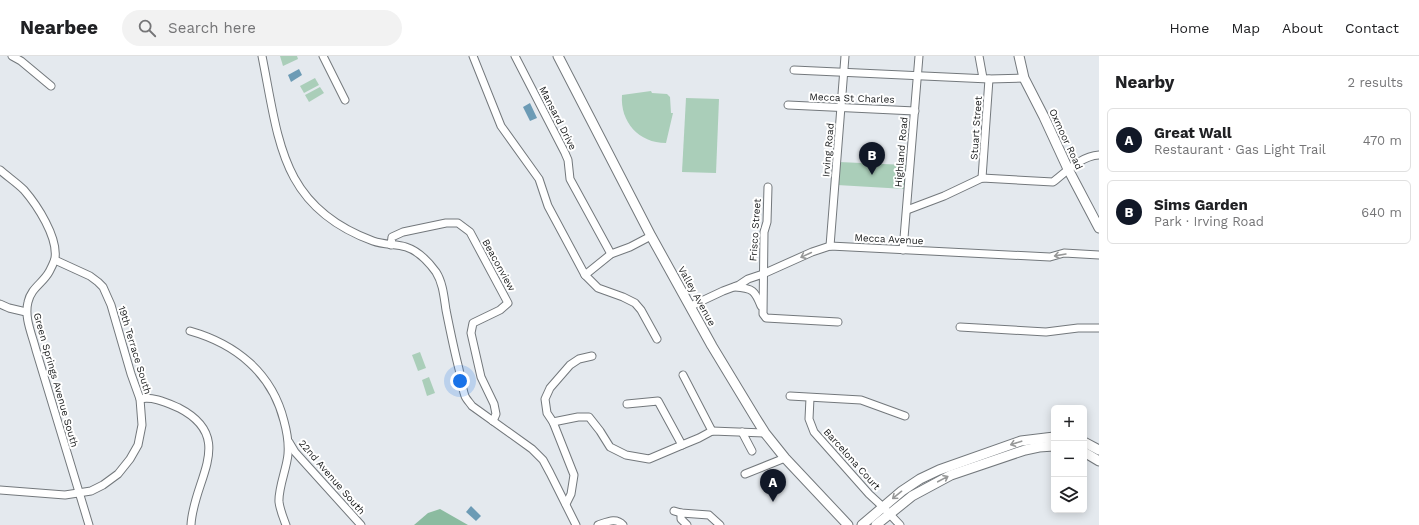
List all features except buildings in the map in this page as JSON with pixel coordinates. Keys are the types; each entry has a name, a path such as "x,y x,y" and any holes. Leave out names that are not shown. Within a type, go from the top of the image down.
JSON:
{"main road":[{"name":"Valley Avenue","path":"558,56 651,236 712,346 765,433 785,458 848,525"},
{"name":"Oxmoor Road","path":"1019,56 1024,78 1068,169 1099,228"},
{"path":"862,525 902,491 920,479 939,470 1022,441 1051,437"},
{"path":"1087,444 1099,450"},
{"path":"876,525 912,496 951,475 1026,450 1051,446"},
{"path":"1087,454 1099,461"}],"street":[{"path":"12,56 21,61 51,86"},
{"path":"262,56 280,142 286,162 297,184 316,208 338,225 352,233 376,242 406,247 418,253 428,261 437,274 442,288 465,397 472,406 532,449 543,460 576,525"},
{"path":"324,56 345,100"},
{"path":"473,56 501,126 540,179 548,206 585,275 598,288 635,303 641,310 657,339"},
{"name":"Mansard Drive","path":"515,56 565,152 568,160 570,179 611,254"},
{"name":"Irving Road","path":"830,246 846,56"},
{"name":"Highland Road","path":"903,250 919,56"},
{"name":"Stuart Street","path":"979,56 986,78 982,178"},
{"path":"794,70 986,78 1024,78"},
{"name":"Mecca St Charles","path":"788,105 914,111"},
{"path":"906,210 944,196 982,178 1052,182 1068,169 1092,156 1099,156"},
{"path":"0,170 23,189 39,209 45,219 52,237 56,251 55,260"},
{"name":"Frisco Street","path":"761,306 760,277 763,274 764,232 767,222 768,187"},
{"name":"Beaconview","path":"391,245 392,237 403,232 446,223 458,223 470,232 508,303 500,310 473,323 471,333 481,377 494,404 496,414 493,421"},
{"path":"585,275 611,254 630,247 651,236"},
{"name":"Mecca Avenue","path":"691,306 753,277 830,246 1050,257 1064,253 1099,255"},
{"name":"Green Springs Avenue South","path":"55,260 48,274 34,288 28,300 26,312 89,525"},
{"name":"19th Terrace South","path":"0,490 65,495 91,491 103,485 118,474 130,459 138,445 142,425 140,399 131,374 111,305 103,287 90,276 55,260"},
{"path":"734,287 746,288 752,291 758,298 762,314 766,318 838,322"},
{"path":"0,304 26,312"},
{"path":"960,327 1046,332 1078,328 1099,328"},
{"path":"190,331 227,345 243,356 258,370 280,406 289,442 288,455 279,500 286,525"},
{"path":"566,504 571,494 574,475 553,422 547,412 545,399 550,388 570,365 579,359 592,356"},
{"path":"683,375 712,430"},
{"path":"790,396 861,400 905,416"},
{"path":"140,399 148,397 170,404 188,413 198,421 205,432 210,445 209,458 192,510 191,525"},
{"name":"Barcelona Court","path":"810,398 809,419 814,432 869,494 900,525"},
{"path":"627,404 658,401 682,445"},
{"path":"553,422 578,417 589,418 600,431 610,447 626,455 649,459 699,438 712,430 765,433"},
{"path":"742,432 752,451"},
{"name":"22nd Avenue South","path":"289,442 295,452 361,525"},
{"path":"745,474 785,458"},
{"path":"687,525 677,512 709,515 720,525"},
{"path":"598,525 614,520 622,524"}],"green space":[{"path":"280,56 297,56 298,59 283,66"},
{"path":"315,78 319,85 304,93 300,86"},
{"path":"320,87 324,93 309,102 305,95"},
{"path":"651,91 652,93 667,94 670,97 671,113 673,113 666,143 656,142 640,135 633,129 624,114 622,95"},
{"path":"686,98 719,99 716,173 682,172"},
{"path":"839,162 906,165 905,189 837,185"},
{"path":"420,352 426,368 418,371 412,355"},
{"path":"429,377 435,393 427,396 422,380"},
{"path":"440,509 468,525 414,525 428,513"}],"water":[{"path":"299,69 302,75 291,82 288,75"},
{"path":"530,103 537,118 530,121 523,107"},
{"path":"471,506 481,516 476,521 466,512"}],"place":[{"name":"Sims Garden","path":"872,175"},
{"name":"Great Wall","path":"773,502"}]}
